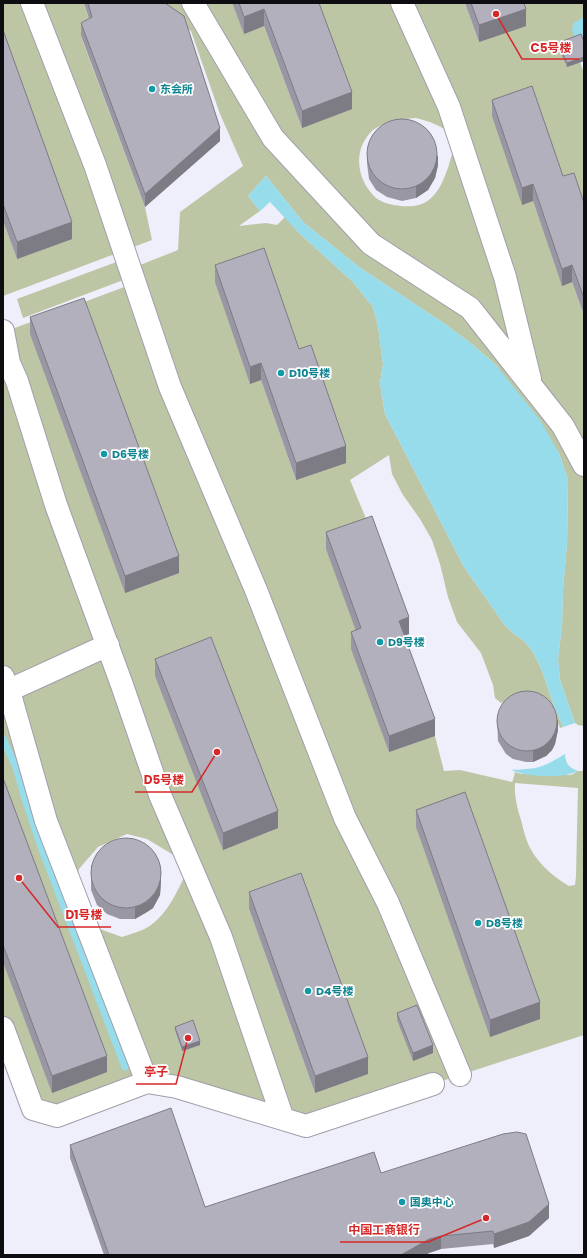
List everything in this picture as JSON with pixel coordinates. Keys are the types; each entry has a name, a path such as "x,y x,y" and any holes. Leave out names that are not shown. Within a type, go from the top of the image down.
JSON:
{"street":[{"path":"32,3 95,165 170,387 256,590 345,818 388,903 460,1074"},
{"path":"193,3 273,138 372,244 470,308 563,426 584,465"},
{"path":"402,3 449,107 505,277 531,386"},
{"path":"3,331 9,363 17,381 56,505 108,645 160,795 221,937 283,1119"},
{"path":"108,645 5,687 46,821 147,1082"},
{"path":"3,1028 33,1109 56,1116 147,1082 177,1087 306,1126 433,1084"}],"green space":[{"path":"3,3 84,3 92,30 81,37 145,207 152,240 3,296 3,221 17,259 3,47"},
{"path":"157,3 232,3 244,33 264,26 302,128 291,3 465,3 479,42 518,3 584,3 584,17 582,18 567,67 580,62 584,73 584,220 563,193 532,103 522,205 533,201 562,285 572,282 584,315 584,726 575,723 560,680 558,659 562,626 563,589 567,544 568,480 559,453 496,365 445,324 359,267 303,222 266,176 248,196 260,211 239,226 266,223 277,225 285,217 299,233 353,282 373,307 378,326 383,364 380,383 385,414 464,567 504,624 524,641 533,652 541,668 563,727 560,728 554,714 517,697 501,703 495,698 493,685 481,653 457,622 448,597 440,564 432,540 420,519 403,495 392,474 389,455 350,480 372,533 361,645 389,752 435,736 444,771 460,770 512,782 515,772 521,774 571,775 578,771 584,771 584,1035 306,1126 177,1087 79,1108 33,1109 3,1028 4,332 135,283 130,269 178,250 180,212 243,166 220,114 191,31","holes":["416,118 430,122 446,130 462,144 453,153 442,183 437,192 434,196 420,205 401,206 383,202 376,198 367,188 360,171 360,154 362,145 367,137 378,127 399,120","311,362 296,480 261,380 250,383","515,783 578,788 575,885 569,886 556,877 544,867 534,855 525,836 515,792","127,834 147,839 190,865 168,907 162,915 148,927 122,937 86,924 73,890 79,869 98,847","249,909 368,1074 315,1093","175,1031 200,1044 182,1051"]},
{"path":"119,261 126,279 23,318 17,299"}],"water":[{"path":"584,17 584,46 575,40 572,29 574,23"},
{"path":"266,176 303,222 359,267 445,324 496,365 540,420 559,453 568,480 567,544 563,589 562,626 558,659 560,680 575,723 563,727 541,668 533,652 524,641 504,624 464,567 385,414 380,383 383,364 378,326 373,307 353,282 299,233 270,202 260,211 248,196"},
{"path":"565,754 568,765 578,771 572,774 564,775 535,776 511,770 540,767"}],"building":[{"name":"东会所","path":"88,3 165,3 184,16 220,128 145,194 81,23 92,17"},
{"path":"239,3 319,3 352,92 302,111 264,9 244,17"},
{"path":"471,3 524,3 526,9 479,25"},
{"path":"3,30 72,222 17,242 3,204"},
{"path":"581,34 584,42 584,57 567,63 558,43"},
{"path":"532,86 563,176 574,173 584,203 584,298 572,265 562,269 533,184 522,188 492,100"},
{"path":"402,119 415,122 427,129 434,141 437,154 434,167 427,179 415,186 402,189 389,186 377,179 370,167 367,154 370,141 377,129 389,122"},
{"name":"D10号楼","path":"264,248 299,349 311,345 346,446 296,463 261,363 250,367 215,265"},
{"name":"D6号楼","path":"84,298 179,556 125,576 30,317"},
{"name":"D9号楼","path":"372,516 409,617 399,621 435,719 389,736 351,632 361,628 326,532"},
{"path":"211,637 278,811 223,833 155,659"},
{"path":"527,691 544,696 552,704 557,721 552,738 544,746 527,751 510,746 502,738 497,721 502,704 510,696"},
{"path":"3,778 107,1056 52,1076 3,945"},
{"name":"D8号楼","path":"465,792 540,1002 490,1020 416,810"},
{"path":"119,838 133,838 146,844 155,853 159,859 161,873 159,887 151,898 140,906 133,908 119,908 112,906 101,898 93,887 91,880 91,866 93,859 101,848 112,840"},
{"name":"D4号楼","path":"301,873 368,1057 315,1076 249,892"},
{"path":"417,1005 433,1045 413,1053 397,1013"},
{"path":"193,1020 200,1041 182,1047 175,1027"},
{"name":"国奥中心","path":"171,1108 205,1207 374,1152 381,1173 503,1134 517,1132 526,1134 549,1204 529,1222 494,1234 493,1231 441,1236 429,1239 401,1255 109,1255 70,1145"}],"waterway":[{"path":"3,739 16,767 40,844 125,1067"}],"place":[{"name":"C5号楼","path":"496,14"},
{"name":"东会所","path":"152,89"},
{"name":"D10号楼","path":"281,373"},
{"name":"D6号楼","path":"104,454"},
{"name":"D9号楼","path":"380,642"},
{"name":"D5号楼","path":"217,752"},
{"name":"D1号楼","path":"19,878"},
{"name":"D8号楼","path":"478,923"},
{"name":"D4号楼","path":"308,991"},
{"name":"亭子","path":"188,1038"},
{"name":"国奥中心","path":"402,1202"},
{"name":"中国工商银行","path":"486,1218"}]}
